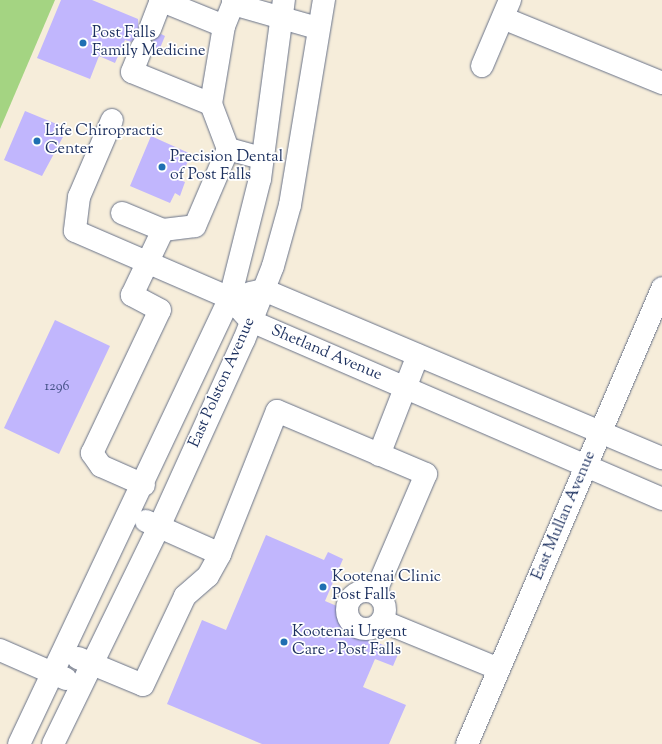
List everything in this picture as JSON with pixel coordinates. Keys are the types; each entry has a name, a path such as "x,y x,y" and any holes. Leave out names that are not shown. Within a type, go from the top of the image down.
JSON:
{"street":[{"path":"210,104 132,72 160,0 224,26"},
{"name":"East Polston Avenue","path":"53,744 159,526 264,290 290,205 317,28 324,0"},
{"path":"122,213 163,230 195,226 228,149 210,104 224,26 233,2 282,8 317,28"},
{"name":"East Polston Avenue","path":"20,744 144,485 230,298 260,180 282,8"},
{"path":"482,66 506,9 662,83"},
{"path":"112,120 79,197 75,231 230,298 264,290 662,458"},
{"path":"228,149 262,158"},
{"path":"144,485 101,466 92,453 160,310 132,295 163,230"},
{"name":"East Mullan Avenue","path":"467,744 662,288"},
{"name":"Shetland Avenue","path":"230,298 251,321 587,465 662,499"},
{"path":"379,455 418,355"},
{"path":"64,652 143,686 185,596 208,576 220,554 276,411 426,474 375,593"},
{"path":"130,514 220,554"},
{"path":"382,621 384,602 375,593 357,592 348,602 347,614 354,625 365,629 382,621 499,669"},
{"path":"0,650 53,675 82,685"}],"green space":[{"path":"0,0 55,0 0,129"}],"building":[{"name":"Post Falls Family Medicine","path":"61,0 92,0 138,19 139,35 131,42 125,40 115,63 99,56 90,79 37,58"},
{"path":"161,34 165,36 158,53 154,51 153,41"},
{"name":"Life Chiropractic Center","path":"25,111 59,125 56,132 64,135 42,176 4,160"},
{"name":"Precision Dental of Post Falls","path":"151,136 191,154 180,180 185,182 180,196 175,193 170,203 130,186"},
{"path":"55,320 110,346 59,454 4,428"},
{"name":"Kootenai Urgent Care - Post Falls","path":"266,535 324,560 328,552 343,559 325,601 358,615 351,631 399,652 393,666 375,659 363,687 406,705 389,744 262,744 167,704 202,620 226,630"}],"place":[{"name":"Post Falls Family Medicine","path":"83,43"},
{"name":"Life Chiropractic Center","path":"37,141"},
{"name":"Precision Dental of Post Falls","path":"162,167"},
{"name":"Kootenai Clinic Post Falls","path":"323,587"},
{"name":"Kootenai Urgent Care - Post Falls","path":"284,642"}]}
